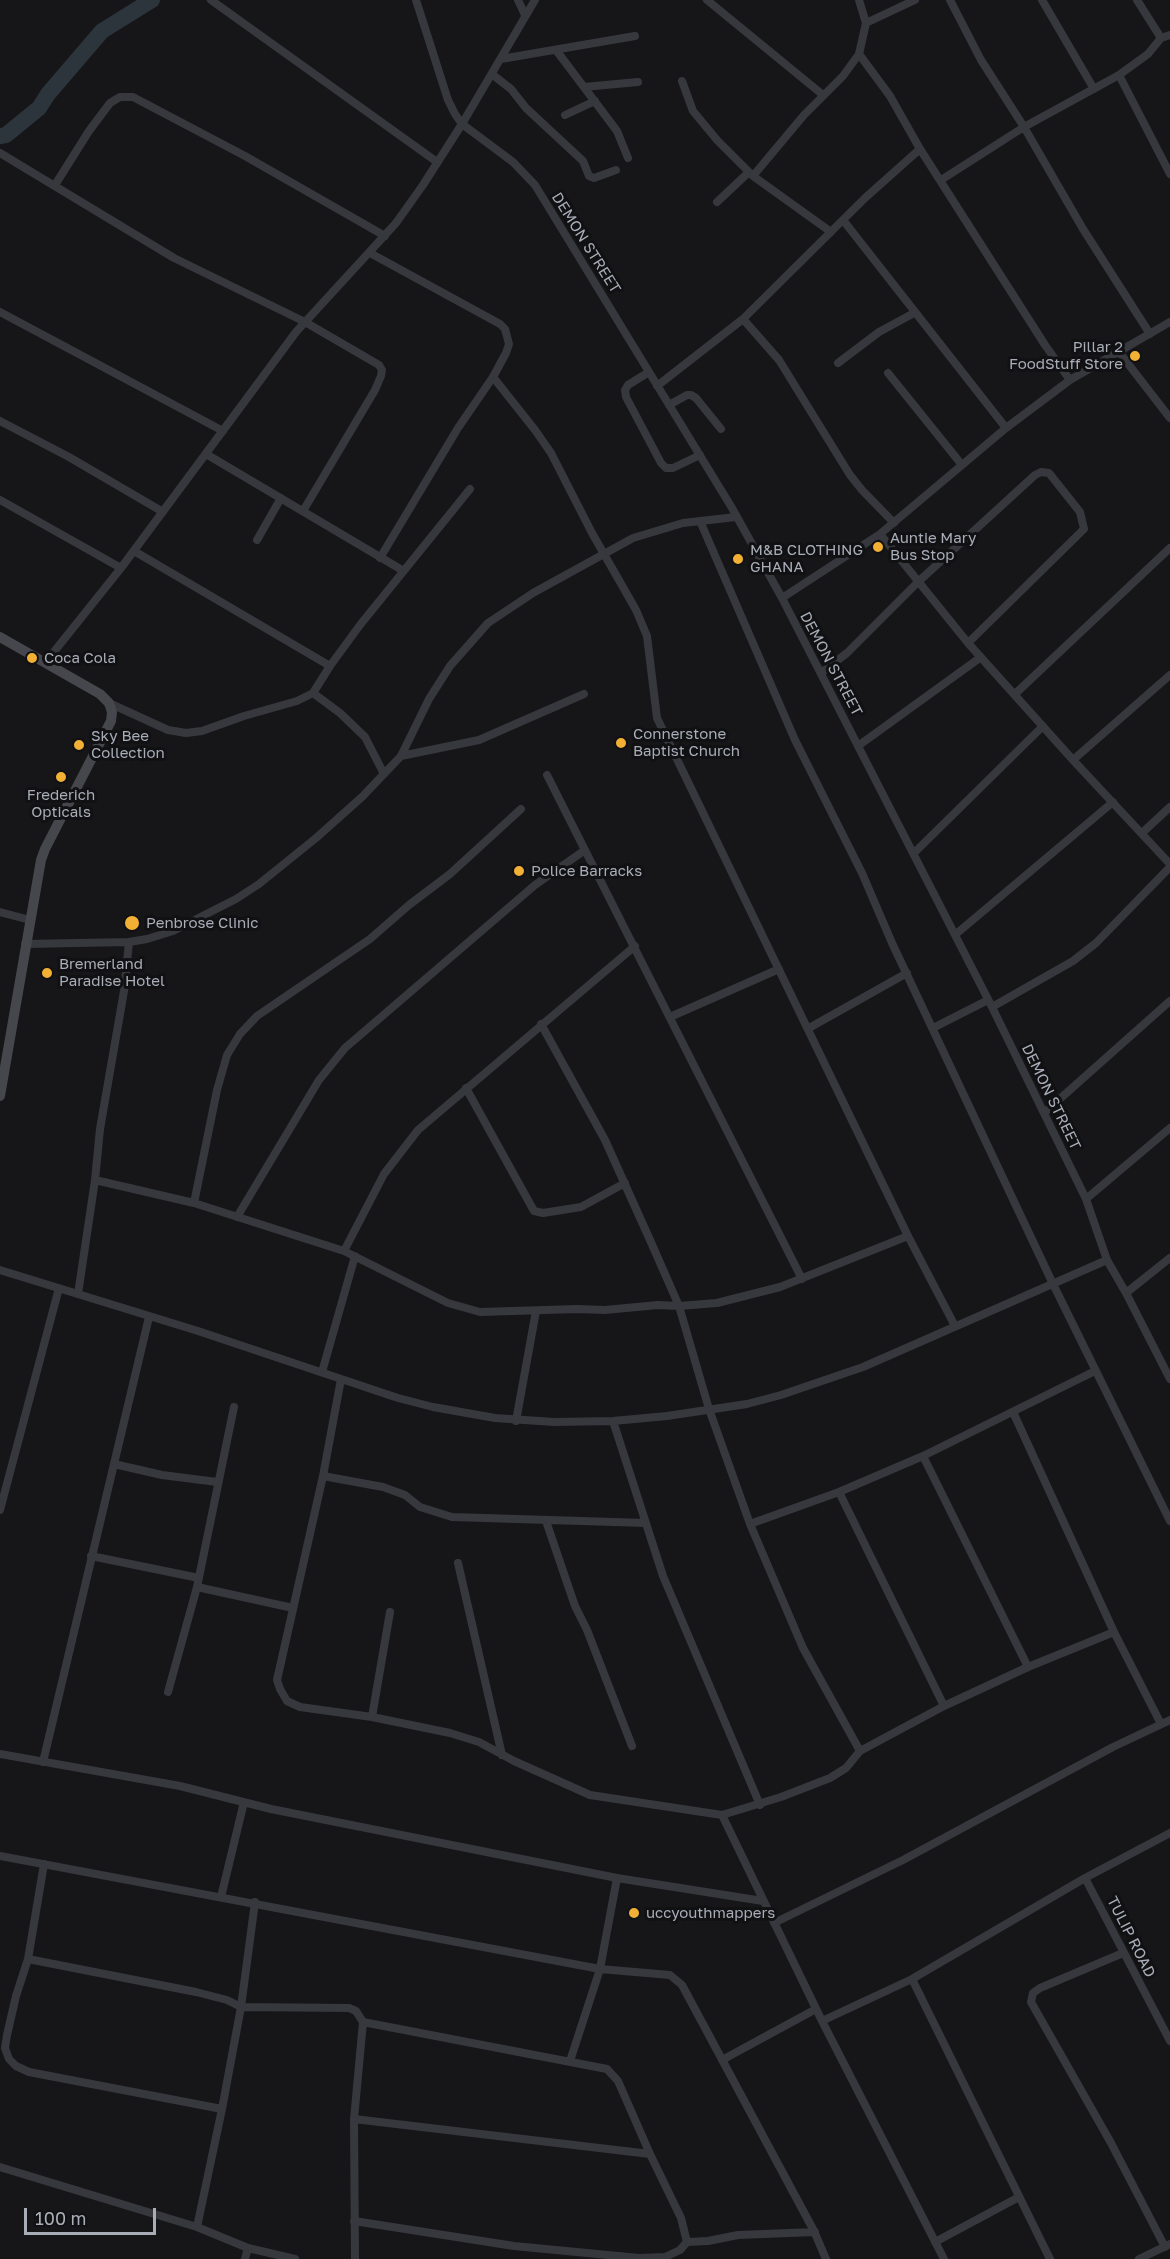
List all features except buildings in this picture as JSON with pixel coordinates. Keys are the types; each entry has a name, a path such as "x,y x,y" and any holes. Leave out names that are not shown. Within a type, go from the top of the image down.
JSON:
{"street":[{"path":"211,0 437,162"},
{"path":"416,0 448,100 462,124"},
{"path":"518,0 525,15"},
{"path":"45,663 134,551 305,322 370,253 423,185 492,75 535,0"},
{"path":"707,0 823,95"},
{"path":"717,202 751,174 843,76 859,54 866,23 859,0"},
{"path":"866,23 915,0"},
{"path":"950,0 981,60 1024,126 1083,229 1150,333"},
{"path":"1042,0 1094,89"},
{"path":"1137,0 1161,38"},
{"path":"941,180 1024,126 1119,75 1148,54 1161,38 1170,35"},
{"path":"501,59 635,36"},
{"path":"556,50 617,131 628,158"},
{"path":"859,54 891,96 920,149 1045,345 1070,380"},
{"path":"492,75 512,89 526,108 583,162 589,176 594,178 616,170"},
{"path":"1119,75 1170,174"},
{"path":"682,81 693,111 704,126 751,174 831,232"},
{"path":"585,87 638,82"},
{"path":"55,185 88,131 110,103 120,97 133,97 245,156 384,236"},
{"path":"565,115 595,101"},
{"name":"DEMON STREET","path":"462,124 513,162 535,185 700,455 782,598 956,934 1086,1199 1107,1260 1170,1379"},
{"path":"657,386 743,319 889,175 920,149"},
{"path":"0,153 174,258 305,322 379,365 382,370 375,390 303,511"},
{"path":"843,220 1006,428"},
{"path":"370,253 487,316 505,329 508,344 506,353 493,377 458,428 380,558"},
{"path":"0,312 223,431"},
{"path":"838,363 870,338 914,313"},
{"path":"743,319 778,360 850,475 894,523"},
{"path":"782,598 880,534 1006,428 1070,380 1170,322"},
{"path":"1119,352 1170,418"},
{"path":"649,372 628,385 625,390 626,397 661,463 666,468 674,468 700,455"},
{"path":"888,373 962,465"},
{"path":"493,377 551,453 592,533 636,610 647,636 657,718 908,1236 955,1326"},
{"path":"669,405 691,395 722,429"},
{"path":"0,421 69,457 163,512"},
{"path":"206,454 402,570"},
{"path":"821,673 847,653 918,582 1035,475 1041,472 1049,473 1080,512 1084,529 968,642"},
{"path":"0,637 100,694 109,703 168,730 186,733 202,731 297,701 313,693 330,666 402,570 470,489"},
{"path":"257,540 281,498"},
{"path":"0,500 121,568"},
{"path":"25,944 129,942 173,931 219,909 259,884 316,838 362,797 401,756 429,699 450,666 488,623 513,605 633,538 666,527 736,517"},
{"path":"700,521 795,740 862,873 1053,1284 1170,1521"},
{"path":"880,534 981,657 1170,866 1096,943 1073,961 990,1003 933,1028"},
{"path":"1015,694 1170,548"},
{"path":"134,551 330,666"},
{"path":"858,746 981,657"},
{"path":"1073,760 1170,675"},
{"path":"313,693 340,713 365,737 384,774"},
{"path":"401,756 479,740 584,694"},
{"path":"0,1096 25,944 45,849 111,721 112,712 109,703"},
{"path":"914,853 1042,726"},
{"path":"547,775 802,1279"},
{"path":"956,934 1113,802"},
{"path":"1142,833 1170,807"},
{"path":"194,1203 217,1090 227,1055 240,1034 257,1016 370,939 450,874 521,809"},
{"path":"237,1217 319,1080 345,1048 535,885 585,850"},
{"path":"0,912 30,920"},
{"path":"78,1294 95,1180 99,1129 124,991 129,942"},
{"path":"344,1251 370,1198 398,1153 418,1130 634,945"},
{"path":"670,1017 779,969"},
{"path":"809,1028 907,973"},
{"path":"1044,1113 1170,1001"},
{"path":"541,1024 604,1140 679,1306 709,1409 750,1524 803,1648 860,1751"},
{"path":"466,1088 534,1211 543,1213 581,1207 625,1183"},
{"path":"1086,1199 1170,1128"},
{"path":"95,1180 194,1203 344,1251 438,1298 463,1309 480,1312 605,1310 717,1303 747,1297 802,1279 908,1236"},
{"path":"322,1372 355,1256"},
{"path":"1126,1293 1170,1258"},
{"path":"0,1270 433,1407 516,1420 613,1421 668,1416 747,1404 817,1384 863,1367 1107,1260"},
{"path":"0,1510 59,1288"},
{"path":"516,1420 536,1311"},
{"path":"43,1762 149,1317"},
{"path":"750,1524 839,1492 923,1456 1095,1371"},
{"path":"341,1379 323,1476 277,1680 287,1701 300,1707 372,1716 450,1733 479,1742 502,1755 590,1795 722,1815 760,1804 830,1778 846,1768 860,1751 944,1706 1028,1667 1114,1632"},
{"path":"168,1692 197,1587 234,1407"},
{"path":"1013,1412 1114,1632 1161,1724"},
{"path":"613,1421 681,1621 760,1804"},
{"path":"923,1456 1028,1667"},
{"path":"114,1464 162,1475 218,1482"},
{"path":"323,1476 383,1487 405,1495 420,1507 452,1516 646,1523"},
{"path":"839,1492 944,1706"},
{"path":"546,1521 575,1606 587,1630 632,1746"},
{"path":"91,1556 199,1578"},
{"path":"458,1563 502,1755"},
{"path":"197,1587 292,1608"},
{"path":"372,1716 390,1612"},
{"path":"774,1923 903,1860 1170,1720"},
{"path":"0,1754 180,1786 244,1802 617,1878 763,1901"},
{"path":"221,1897 244,1802"},
{"path":"722,1815 822,2022 944,2259"},
{"path":"822,2022 912,1979 1085,1878 1170,1833"},
{"path":"0,1856 255,1902 600,1969 670,1975 677,1979 722,2060 815,2232 826,2259"},
{"path":"44,1864 28,1959 16,1996 5,2048 9,2059 16,2066 29,2072 222,2109"},
{"path":"570,2061 600,1969 617,1878"},
{"name":"TULIP ROAD","path":"1085,1878 1170,2041"},
{"path":"197,2227 241,2007 255,1902"},
{"path":"1123,1953 1040,1988 1033,1994 1031,2002 1167,2246 1139,2259"},
{"path":"28,1959 196,1992 227,2000 241,2007 349,2008 356,2011 363,2022 354,2119 355,2259"},
{"path":"912,1979 1050,2259"},
{"path":"722,2060 816,2009"},
{"path":"363,2022 607,2069 613,2074 681,2218 687,2242"},
{"path":"354,2119 650,2154"},
{"path":"0,2167 197,2227 248,2248 295,2259"},
{"path":"935,2242 1020,2197"},
{"path":"354,2221 514,2246 639,2258 666,2257 680,2250 687,2242 708,2241 738,2235 815,2232"},
{"path":"245,2259 248,2248"}],"waterway":[{"path":"0,136 6,135 39,108 48,94 102,31 152,0"}],"place":[{"name":"Pillar 2 FoodStuff Store","path":"1135,356"},
{"name":"Auntie Mary Bus Stop","path":"878,547"},
{"name":"M&B CLOTHING GHANA","path":"738,559"},
{"name":"Coca Cola","path":"32,658"},
{"name":"Connerstone Baptist Church","path":"621,743"},
{"name":"Sky Bee Collection","path":"79,745"},
{"name":"Frederich Opticals","path":"61,777"},
{"name":"Police Barracks","path":"519,871"},
{"name":"Penbrose Clinic","path":"132,923"},
{"name":"Bremerland Paradise Hotel","path":"47,973"},
{"name":"uccyouthmappers","path":"634,1913"}]}
